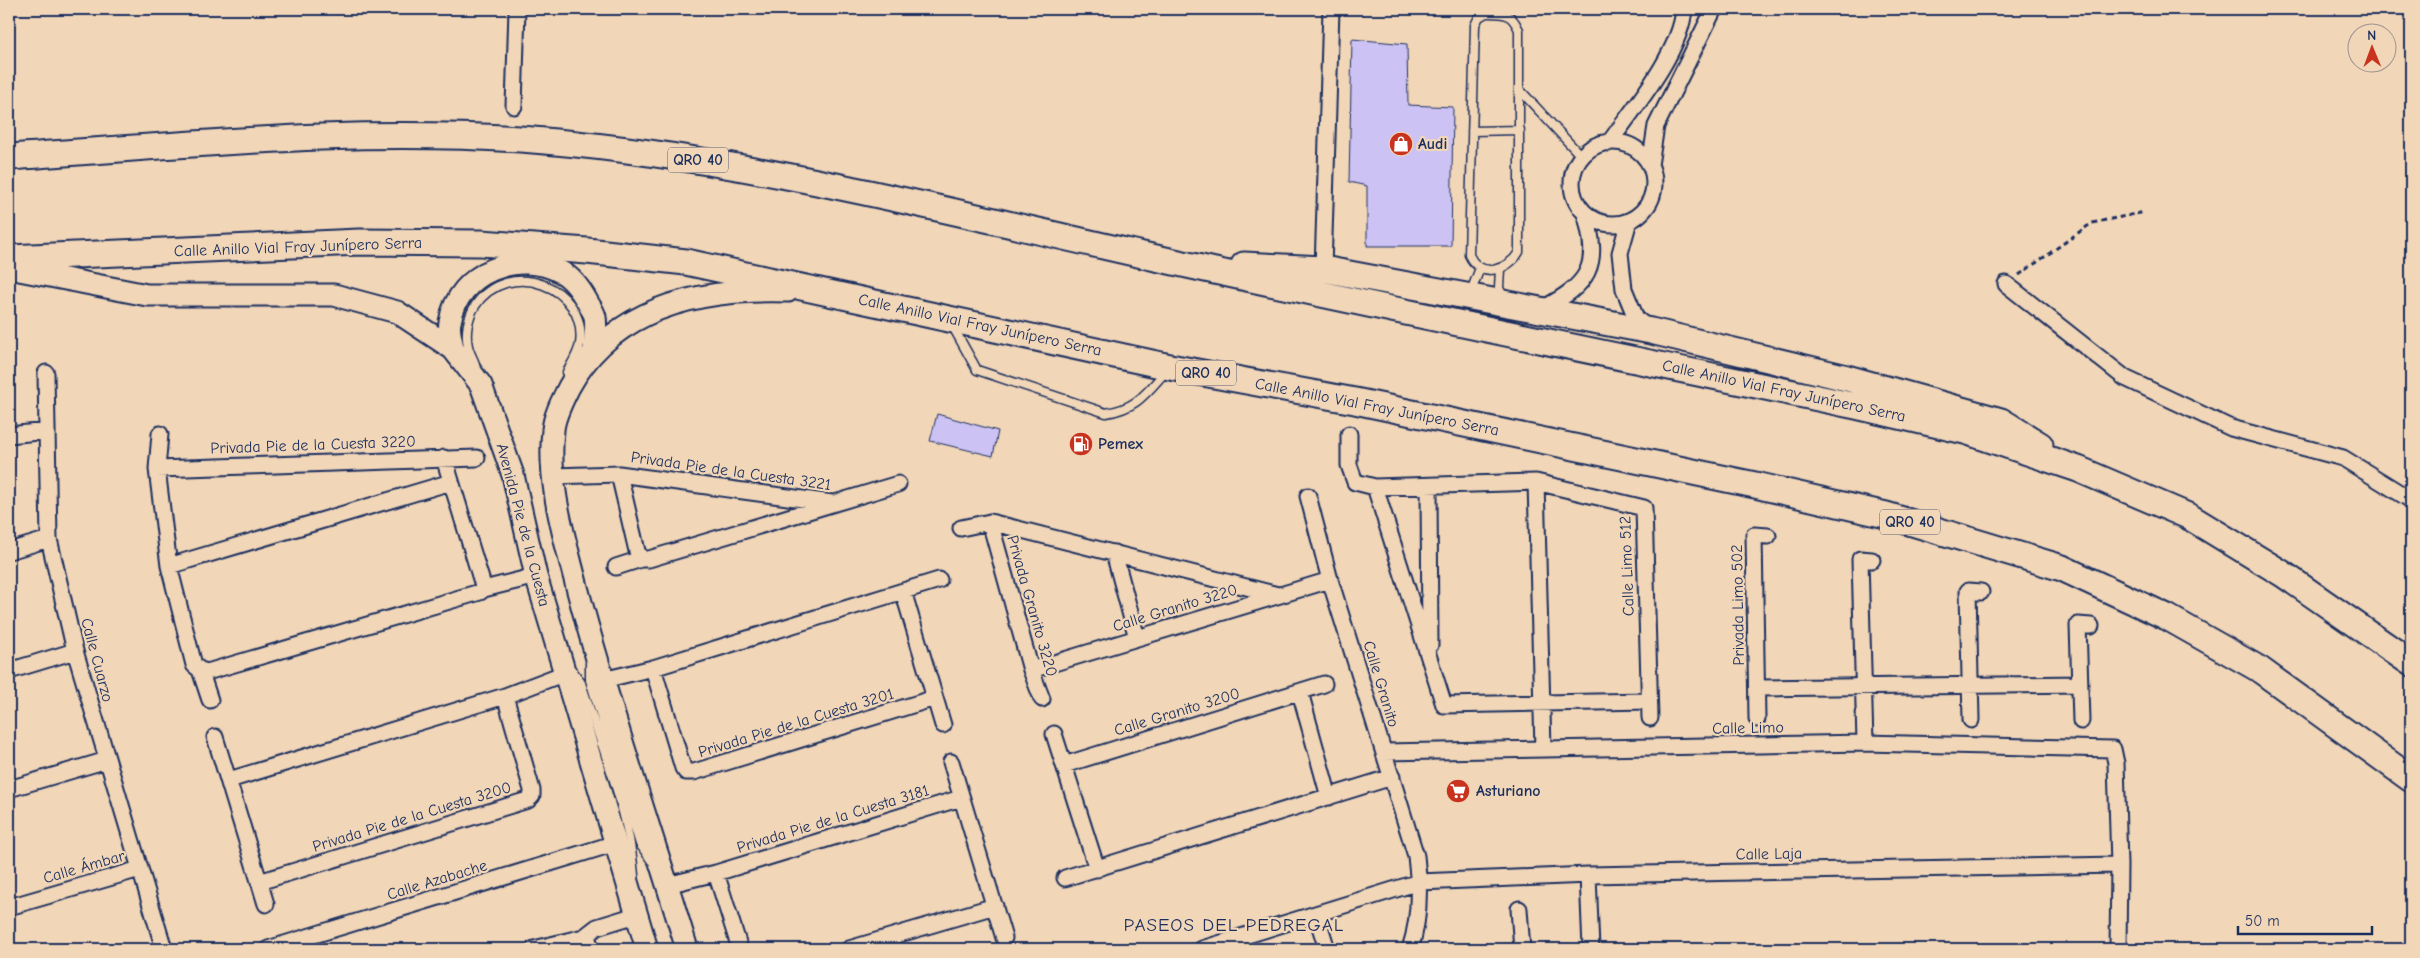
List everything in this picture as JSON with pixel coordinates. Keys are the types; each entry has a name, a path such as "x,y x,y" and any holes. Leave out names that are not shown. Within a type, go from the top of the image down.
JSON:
{"highway":[{"name":"Calle Anillo Vial Fray Junípero Serra","path":"9,157 310,136 449,136 543,141 655,152 796,178 1164,260 1856,406 1965,431 2078,469 2188,516 2283,574 2411,663"},
{"name":"Calle Anillo Vial Fray Junípero Serra","path":"9,258 359,242 481,243 587,251 686,262 836,293 1170,367 1364,403 1848,506 1967,538 2062,568 2167,617 2259,669 2411,779"},
{"path":"1164,260 1323,269 1651,331 1847,378 2001,422 2078,469"}],"main road":[{"path":"453,349 449,324 457,300 470,282 489,270 514,264 542,264 563,272 582,291 595,317 594,352"},
{"name":"Avenida Pie de la Cuesta","path":"9,268 147,295 334,295 397,312 453,349 481,385 513,475 536,576 647,949"},
{"path":"687,949 589,633 560,519 554,476 553,428 569,387 578,371 594,352 617,333 668,304 701,295 767,290 836,293"}],"street":[{"path":"514,106 517,9"},
{"path":"1323,269 1331,9"},
{"path":"1609,143 1642,97 1669,54 1681,25 1684,9"},
{"path":"1650,165 1656,126 1714,9"},
{"path":"1609,143 1624,144 1640,152 1650,165 1655,182 1652,198 1642,213 1629,221 1614,224 1599,222 1585,213 1576,201 1572,186 1574,170 1582,157 1594,147 1609,143"},
{"path":"1542,309 1562,298 1582,282 1593,258 1590,230 1585,213"},
{"path":"1629,221 1620,253 1624,289 1636,318 1651,331"},
{"path":"2006,284 2125,378 2232,428 2343,458 2411,500"},
{"name":"Calle Cuarzo","path":"46,373 48,539 75,650 164,949"},
{"path":"9,435 48,431"},
{"path":"160,434 158,469 169,566 194,665 200,670 207,672 480,592 484,589 536,576"},
{"name":"Calle Limo 512","path":"1349,434 1349,465 1355,482 1374,487 1536,482 1644,508 1650,718"},
{"path":"444,458 484,589"},
{"name":"Privada Pie de la Cuesta 3220","path":"158,469 477,458"},
{"name":"Privada Pie de la Cuesta 3221","path":"554,476 619,474 838,504"},
{"name":"Privada Pie de la Cuesta 3221","path":"619,474 637,551 641,559"},
{"path":"169,566 451,482"},
{"path":"1536,482 1543,749"},
{"name":"Privada Pie de la Cuesta 3221","path":"616,566 641,559 649,559 838,504 898,484"},
{"path":"1429,486 1431,659"},
{"path":"1374,487 1431,659 1444,705 1649,701"},
{"name":"Calle Granito","path":"1308,496 1330,580 1416,856 1419,882 1416,932 1410,949"},
{"name":"Privada Granito 3220","path":"961,528 990,522 1278,594"},
{"name":"Privada Granito 3220","path":"990,522 1031,670 1042,699"},
{"name":"Privada Limo 502","path":"1757,719 1754,535 1768,536"},
{"path":"9,551 48,539"},
{"path":"1114,553 1137,638"},
{"path":"1865,744 1860,559 1872,560"},
{"path":"603,680 653,668 939,580"},
{"name":"Calle Granito 3220","path":"1031,670 1278,594 1330,580"},
{"path":"903,591 943,724"},
{"path":"1971,720 1968,591 1981,592"},
{"path":"2081,721 2078,625 2091,626"},
{"path":"9,671 75,650"},
{"name":"Privada Pie de la Cuesta 3201","path":"653,668 683,768 686,772 694,772 935,698"},
{"path":"200,670 210,700"},
{"path":"230,780 505,696 565,674"},
{"name":"Calle Granito 3200","path":"1064,765 1324,684"},
{"name":"Privada Limo 502","path":"1757,688 2080,684"},
{"path":"1300,692 1329,797"},
{"name":"Privada Pie de la Cuesta 3200","path":"259,882 528,800 532,796 532,790 505,696"},
{"path":"1054,734 1097,869"},
{"path":"215,737 230,780 266,904"},
{"name":"Calle Limo","path":"1384,752 1865,744 2113,749 2116,763 2120,865"},
{"path":"9,789 107,760"},
{"path":"951,762 1004,938"},
{"path":"1065,878 1392,777"},
{"name":"Privada Pie de la Cuesta 3181","path":"667,885 716,873 961,798"},
{"name":"Calle Azabache","path":"268,949 616,843"},
{"path":"2118,949 2120,865"},
{"name":"Calle Laja","path":"1419,882 1588,875 2120,865"},
{"name":"Calle Ámbar","path":"9,907 140,869"},
{"path":"716,873 740,949"},
{"path":"1588,875 1592,949"},
{"path":"1202,949 1419,882"},
{"path":"849,949 995,906"},
{"path":"1519,909 1522,949"},
{"path":"1316,914 1327,949"},
{"path":"534,949 588,943 597,927 636,915"}],"lane":[{"path":"1486,13 1503,13 1514,19 1519,30 1520,130 1519,252 1513,262 1500,269 1480,268 1469,255 1475,25 1479,17 1486,13"},
{"path":"1520,90 1582,157"},
{"path":"1472,131 1520,130"},
{"path":"1470,296 1480,268"},
{"path":"1500,269 1499,288 1508,304"},
{"path":"481,385 468,346 467,328 471,312 487,291 500,284 518,280 537,282 553,289 565,298 576,314 580,331 580,345 562,381"},
{"path":"949,319 977,370 1106,413 1125,410 1139,401 1170,367"},
{"path":"553,428 552,407 555,393"},
{"path":"589,633 590,680 640,844 667,885"},
{"path":"558,649 581,683 620,803 632,844 636,915"}],"path":[{"path":"2006,284 2092,223 2145,212"}],"building":[{"name":"Audi","path":"1352,39 1407,44 1408,105 1453,107 1451,246 1367,246 1367,186 1349,182"},
{"path":"937,414 998,431 993,456 930,441"}],"place":[{"name":"Audi","path":"1401,144"},
{"name":"Pemex","path":"1081,444"},
{"name":"Asturiano","path":"1458,791"}],"district":[{"name":"PASEOS DEL PEDREGAL","path":"1234,925"}]}
